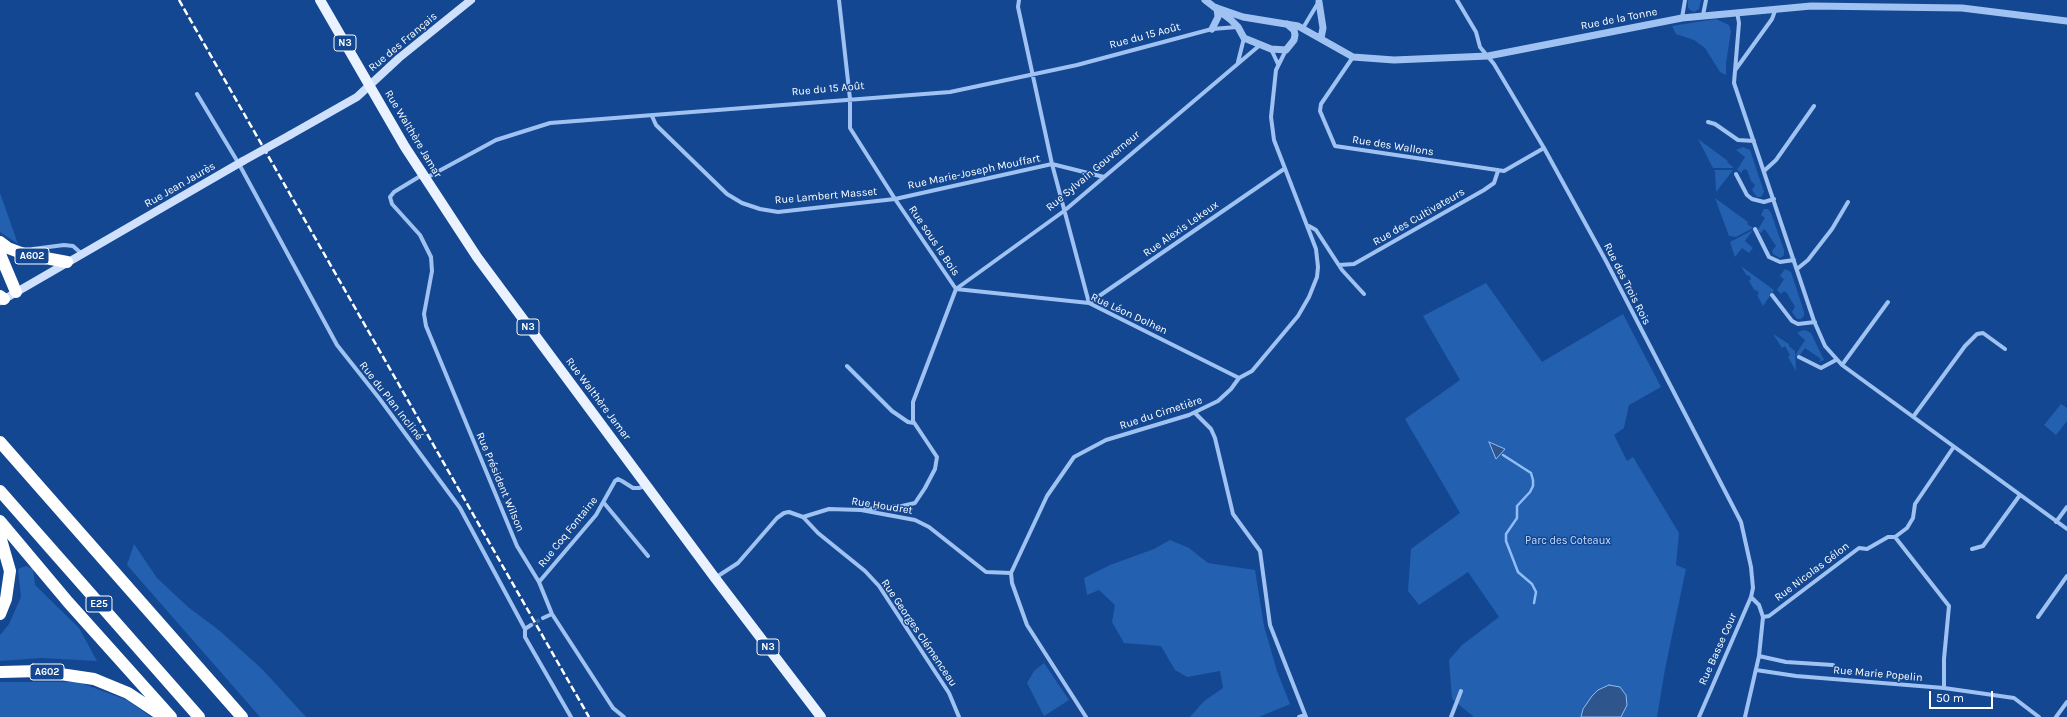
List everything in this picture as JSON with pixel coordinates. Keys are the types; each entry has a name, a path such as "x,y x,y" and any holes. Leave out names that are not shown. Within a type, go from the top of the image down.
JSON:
{"highway":[{"name":"A602","path":"0,242 24,254 67,262"},
{"name":"A602","path":"0,254 16,292"},
{"path":"0,442 242,717"},
{"name":"E25","path":"0,491 199,717"},
{"path":"0,521 68,602 171,717"},
{"path":"0,536 10,571 6,599 0,614"},
{"name":"A602","path":"0,672 40,671 94,679 128,693 164,717"}],"main road":[{"name":"N3","path":"320,0 370,86"},
{"name":"Rue des Français","path":"370,86 470,0"},
{"name":"Rue Jean Jaurès","path":"1,299 16,292 357,97 370,86"},
{"name":"Rue Walthère Jamar","path":"370,86 424,177 477,257 715,578 821,717"}],"street":[{"name":"Rue sous le Bois","path":"839,0 850,99 850,128 895,199 956,289 913,402 912,412 914,423"},
{"path":"1019,0 1018,7 1052,164 1089,303"},
{"path":"1205,0 1217,8 1238,27 1244,38 1271,49 1286,50 1303,28 1320,1"},
{"name":"Rue des Trois Rois","path":"1457,0 1476,32 1480,47 1488,56 1544,148 1606,261 1741,522 1752,567 1753,588"},
{"path":"1682,18 1685,0"},
{"path":"1703,15 1706,0"},
{"path":"1320,1 1323,28 1322,38"},
{"name":"Rue de la Tonne","path":"1217,8 1243,17 1303,28 1353,56 1394,60 1488,56 1682,18 1811,6 1962,8 2067,21"},
{"path":"1212,29 1218,17 1217,8"},
{"path":"1736,69 1772,19 1777,8"},
{"path":"1737,12 1740,23 1734,83 1815,322 1825,346 1842,365 1953,448 2067,529"},
{"path":"1238,27 1239,21 1243,17"},
{"path":"1287,24 1294,30 1294,40"},
{"name":"Rue du 15 Août","path":"424,177 496,140 550,123 950,92 1077,65 1212,29 1228,26 1238,27"},
{"path":"1238,63 1244,38"},
{"name":"Rue Sylvain Gouverneur","path":"956,289 1064,211 1260,45"},
{"path":"1271,49 1278,64"},
{"name":"Rue du Cimetière","path":"1010,573 1047,496 1074,457 1106,440 1195,413 1218,401 1231,389 1238,378 1252,371 1293,322 1312,290 1317,277 1318,262 1316,249 1309,226 1284,169 1274,140 1271,117 1274,84 1278,64 1286,50"},
{"name":"Rue des Wallons","path":"1353,56 1321,104 1320,111 1335,146 1498,171 1504,171 1544,148"},
{"name":"Rue du Plan Incliné","path":"197,94 241,162 337,345 379,398 460,508 525,629 525,637 571,717"},
{"path":"1764,171 1776,160 1814,106"},
{"name":"Rue Lambert Masset","path":"652,116 656,125 727,194 742,203 755,208 778,212 895,199"},
{"path":"1708,122 1715,124 1738,140 1754,141"},
{"name":"Rue Marie-Joseph Mouffart","path":"895,199 1052,164 1104,177"},
{"name":"Rue Alexis Lekeux","path":"1089,303 1284,169"},
{"name":"Rue des Cultivateurs","path":"1339,265 1354,264 1471,198 1494,183 1498,171"},
{"path":"1736,174 1747,194 1752,199 1764,202 1774,199"},
{"name":"Rue Président Wilson","path":"424,177 394,192 390,197 392,204 420,235 428,249 432,264 424,314 426,326 515,542 539,582 552,614 613,708 624,717"},
{"path":"1797,269 1808,260 1832,230 1848,202"},
{"path":"1309,226 1316,230 1339,265 1364,294"},
{"path":"1755,229 1769,257 1780,262 1794,260"},
{"path":"33,249 64,244 73,246 82,254"},
{"name":"Rue Léon Dolhen","path":"956,289 1089,303 1238,378"},
{"path":"1772,295 1792,321 1798,324 1815,322"},
{"path":"1842,365 1888,302"},
{"path":"1913,417 1964,346 1977,334 1983,333 2005,349"},
{"path":"1799,357 1821,368 1836,360"},
{"path":"847,366 892,410 908,422 914,423 937,457 935,469 926,488 914,503 902,506 861,510"},
{"path":"1195,413 1211,429 1215,438 1233,514 1260,551 1270,625 1305,716 1299,717"},
{"path":"1944,688 1944,659 1949,606 1895,537 1906,528 1913,518 1915,504 1953,448"},
{"name":"Rue Coq Fontaine","path":"539,582 604,502 618,479 633,488 639,488 647,485"},
{"path":"1972,549 1982,546 2020,495"},
{"path":"604,502 648,556"},
{"path":"2056,522 2067,507"},
{"name":"Rue Houdret","path":"715,578 738,563 777,518 789,512 803,517 829,509 861,510 915,520 929,527 986,572 1010,573"},
{"name":"Rue Georges Clémenceau","path":"803,517 818,533 865,571 879,586 948,692 959,717"},
{"name":"Rue Nicolas Gélon","path":"1763,617 1770,616 1859,548 1867,549 1888,537 1895,537"},
{"path":"1010,573 1027,626 1086,717"},
{"path":"2038,617 2067,576"},
{"name":"Rue Basse Cour","path":"1699,717 1751,597 1753,588"},
{"path":"1745,717 1759,656 1763,617 1759,605 1751,597"},
{"path":"543,618 552,614"},
{"path":"525,629 532,625"},
{"path":"1759,656 1786,662 1833,665"},
{"name":"Rue Marie Popelin","path":"1756,670 1796,676 1944,688 2014,698 2039,717"},
{"path":"1451,717 1461,691"},
{"path":"2056,717 2067,702"}],"green space":[{"path":"1688,0 1701,0 1699,9 1694,12 1690,10 1688,7"},
{"path":"1716,19 1729,25 1731,31 1726,63 1726,75 1720,72 1705,48 1694,40 1676,34 1672,26"},
{"path":"1698,139 1728,161 1727,162 1734,168 1713,168"},
{"path":"1743,147 1750,150 1764,192 1761,197 1757,197 1752,190 1755,185 1751,181 1747,170 1744,169 1741,173 1737,170 1745,157 1736,150"},
{"path":"1714,170 1733,170 1716,192 1715,172"},
{"path":"0,193 18,244 0,232"},
{"path":"1715,198 1748,222 1747,224 1753,228 1736,237 1729,236"},
{"path":"1764,209 1768,209 1771,213 1784,250 1784,255 1780,258 1773,254 1772,251 1776,246 1766,231 1764,229 1761,233 1757,231 1765,218 1761,215"},
{"path":"1753,230 1745,241 1753,248 1749,253 1742,248 1735,257 1730,242"},
{"path":"1741,266 1774,290 1763,306 1757,295 1759,294 1757,290 1755,291 1749,281 1751,279 1749,275 1747,276"},
{"path":"1785,269 1791,272 1804,312 1804,316 1801,319 1797,319 1792,312 1795,307 1787,293 1784,291 1781,294 1777,290 1784,279 1780,276"},
{"name":"Parc des Coteaux","path":"1486,283 1542,362 1623,314 1661,387 1629,405 1624,428 1614,435 1627,461 1633,457 1679,533 1676,565 1686,569 1665,669 1657,717 1474,717 1452,699 1449,660 1462,645 1499,617 1468,572 1419,605 1408,591 1411,549 1460,513 1405,419 1460,380 1423,316"},
{"path":"1805,330 1811,333 1824,360 1819,362 1821,359 1805,348 1797,359 1796,354 1805,340 1797,333"},
{"path":"1773,334 1789,344 1789,346 1795,351 1796,371 1788,357 1790,355 1785,346 1782,348"},
{"path":"2061,404 2067,408 2067,421 2056,435 2044,425"},
{"path":"1170,540 1189,548 1208,563 1255,570 1264,626 1277,671 1290,704 1259,717 1190,717 1204,701 1223,688 1220,671 1187,677 1175,670 1161,646 1124,643 1112,622 1115,605 1099,590 1087,595 1084,578 1110,565 1154,549"},
{"path":"134,544 157,578 188,607 220,631 263,670 306,717 260,717 127,565"},
{"path":"26,566 33,569 35,585 79,628 97,661 41,658 0,661 0,635 9,624 21,597 18,569"},
{"path":"1044,663 1069,700 1044,716 1027,683 1034,671"},
{"path":"0,682 78,682 127,700 151,717 0,717"}],"shaded area":[{"path":"1489,442 1505,449 1496,459"},
{"path":"1609,685 1620,687 1626,695 1627,705 1621,717 1581,717 1583,709 1592,696 1598,690"}],"waterway":[{"path":"1503,455 1531,473 1533,480 1533,486 1530,492 1517,506 1517,518 1506,534 1506,541 1518,572 1532,584 1536,592 1534,603"}],"tunnel":[{"path":"531,625 543,618"}],"railway":[{"path":"179,0 589,717"}]}
